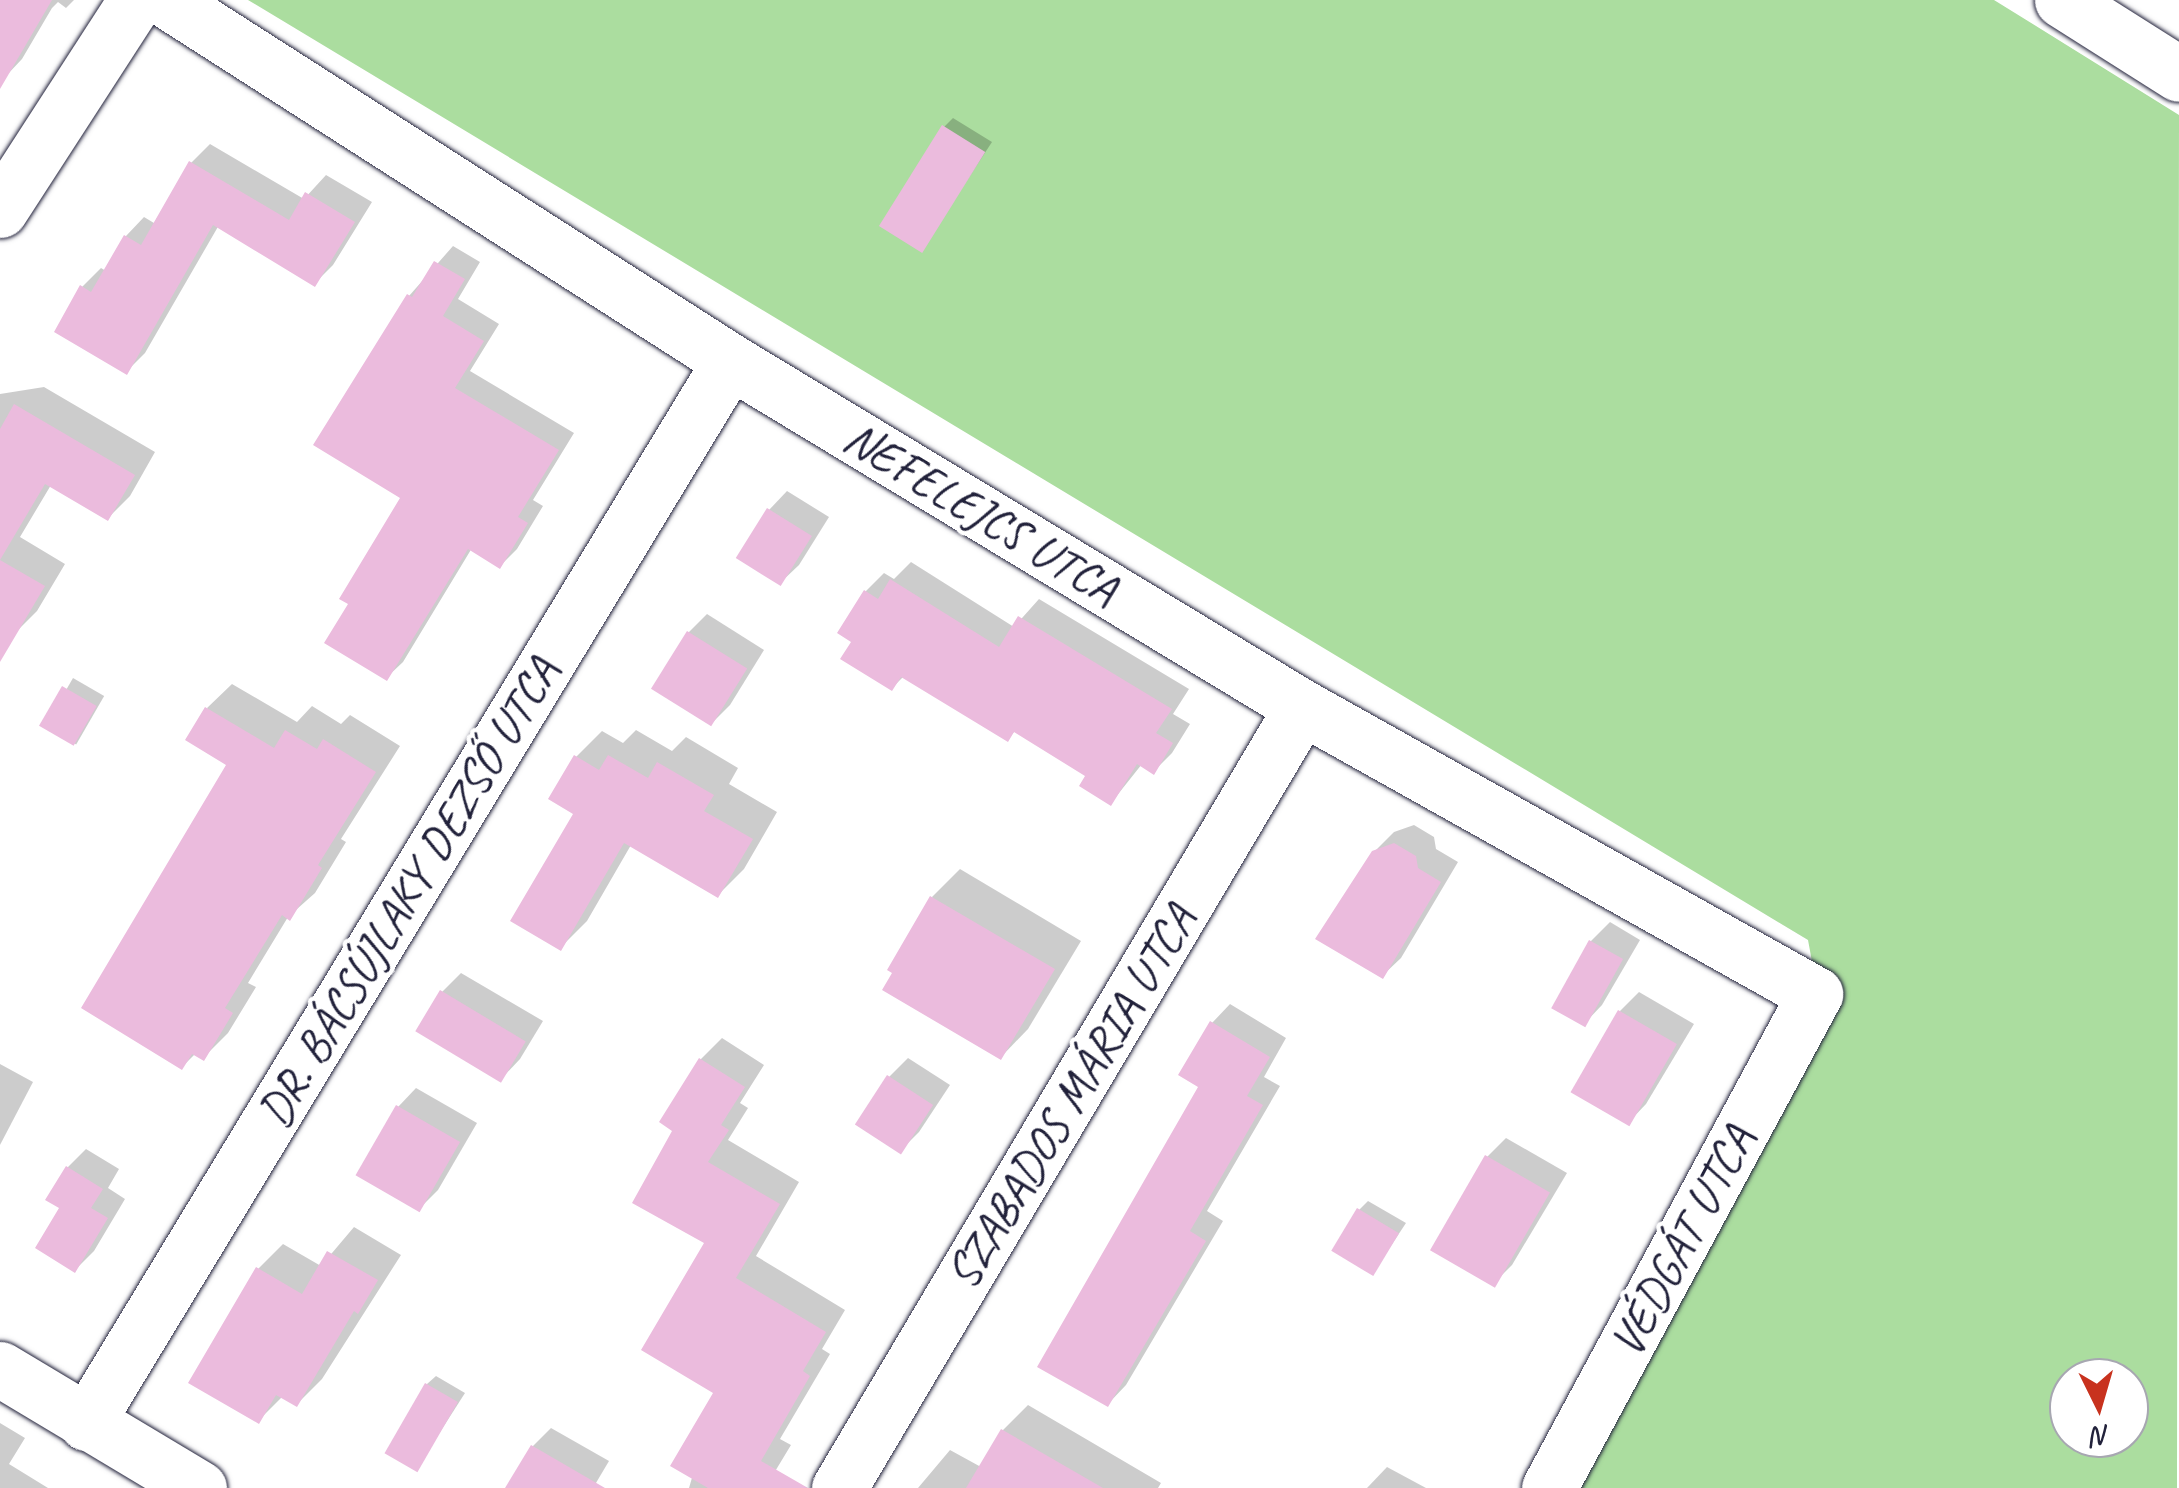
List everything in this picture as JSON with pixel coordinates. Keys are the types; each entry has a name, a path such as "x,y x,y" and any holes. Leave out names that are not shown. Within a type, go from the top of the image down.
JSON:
{"street":[{"path":"0,210 136,0"},
{"name":"NEFELEJCS UTCA","path":"166,0 730,360 1302,707 1815,994"},
{"path":"2062,0 2179,74"},
{"name":"DR. BÁCSÚJLAKY DEZSŐ UTCA","path":"86,1423 730,360"},
{"name":"SZABADOS MÁRIA UTCA","path":"839,1488 1302,707"},
{"name":"VÉDGÁT UTCA","path":"1549,1488 1815,994"},
{"path":"0,1369 199,1488"}],"green space":[{"path":"248,0 1994,0 2179,115 2177,1488 1548,1488 1818,994 1808,940"}],"building":[{"path":"0,0 52,0 0,89"},
{"path":"942,125 985,152 922,253 879,226"},
{"path":"189,161 289,220 305,192 355,222 315,287 213,225 127,375 54,332 80,285 91,292 124,235 141,245"},
{"path":"434,261 465,279 443,316 484,341 455,388 559,450 518,517 528,523 500,569 468,549 387,681 324,643 348,604 339,599 400,498 313,445 407,294 412,297"},
{"path":"14,404 135,475 108,521 45,484 0,560 0,429"},
{"path":"767,508 812,536 781,586 736,558"},
{"path":"0,560 45,586 0,662"},
{"path":"890,579 999,647 1018,616 1172,709 1156,733 1173,743 1154,775 1137,764 1111,806 1079,786 1085,776 1014,732 1008,742 901,677 892,691 840,659 851,642 837,633 864,590 878,599"},
{"path":"687,631 747,669 711,726 651,689"},
{"path":"62,686 97,706 74,746 39,726"},
{"path":"205,707 274,748 285,730 317,749 323,739 376,772 318,865 322,868 290,921 282,915 225,1008 233,1013 204,1061 192,1054 182,1070 81,1008 226,765 185,740"},
{"path":"574,755 599,770 608,755 648,778 657,762 714,795 704,811 753,839 718,898 624,843 561,951 510,921 573,814 548,799"},
{"path":"1394,843 1416,856 1418,868 1441,882 1383,979 1315,939 1372,851"},
{"path":"930,896 1055,969 1001,1060 882,990 892,973 887,970"},
{"path":"1589,940 1623,959 1585,1027 1551,1008"},
{"path":"440,990 526,1042 501,1083 415,1031"},
{"path":"1618,1010 1677,1044 1629,1126 1570,1092"},
{"path":"1210,1021 1270,1057 1247,1096 1263,1105 1190,1231 1206,1241 1108,1407 1037,1367 1198,1087 1178,1075"},
{"path":"699,1058 745,1087 721,1125 729,1130 708,1162 780,1204 736,1278 826,1332 803,1371 810,1376 761,1461 808,1488 708,1488 670,1466 713,1393 641,1350 704,1243 632,1203 672,1131 659,1122"},
{"path":"887,1075 933,1105 901,1154 855,1124"},
{"path":"396,1105 460,1142 420,1212 356,1175"},
{"path":"1485,1155 1550,1192 1495,1288 1430,1250"},
{"path":"66,1166 103,1189 91,1208 108,1218 75,1273 35,1248 59,1208 45,1200"},
{"path":"1357,1208 1399,1233 1373,1276 1331,1251"},
{"path":"327,1251 378,1280 358,1314 354,1311 297,1407 276,1395 259,1424 188,1383 256,1267 302,1294"},
{"path":"425,1383 458,1402 417,1472 384,1453"},
{"path":"1001,1429 1103,1488 966,1488"},
{"path":"531,1445 605,1488 505,1488"}]}
